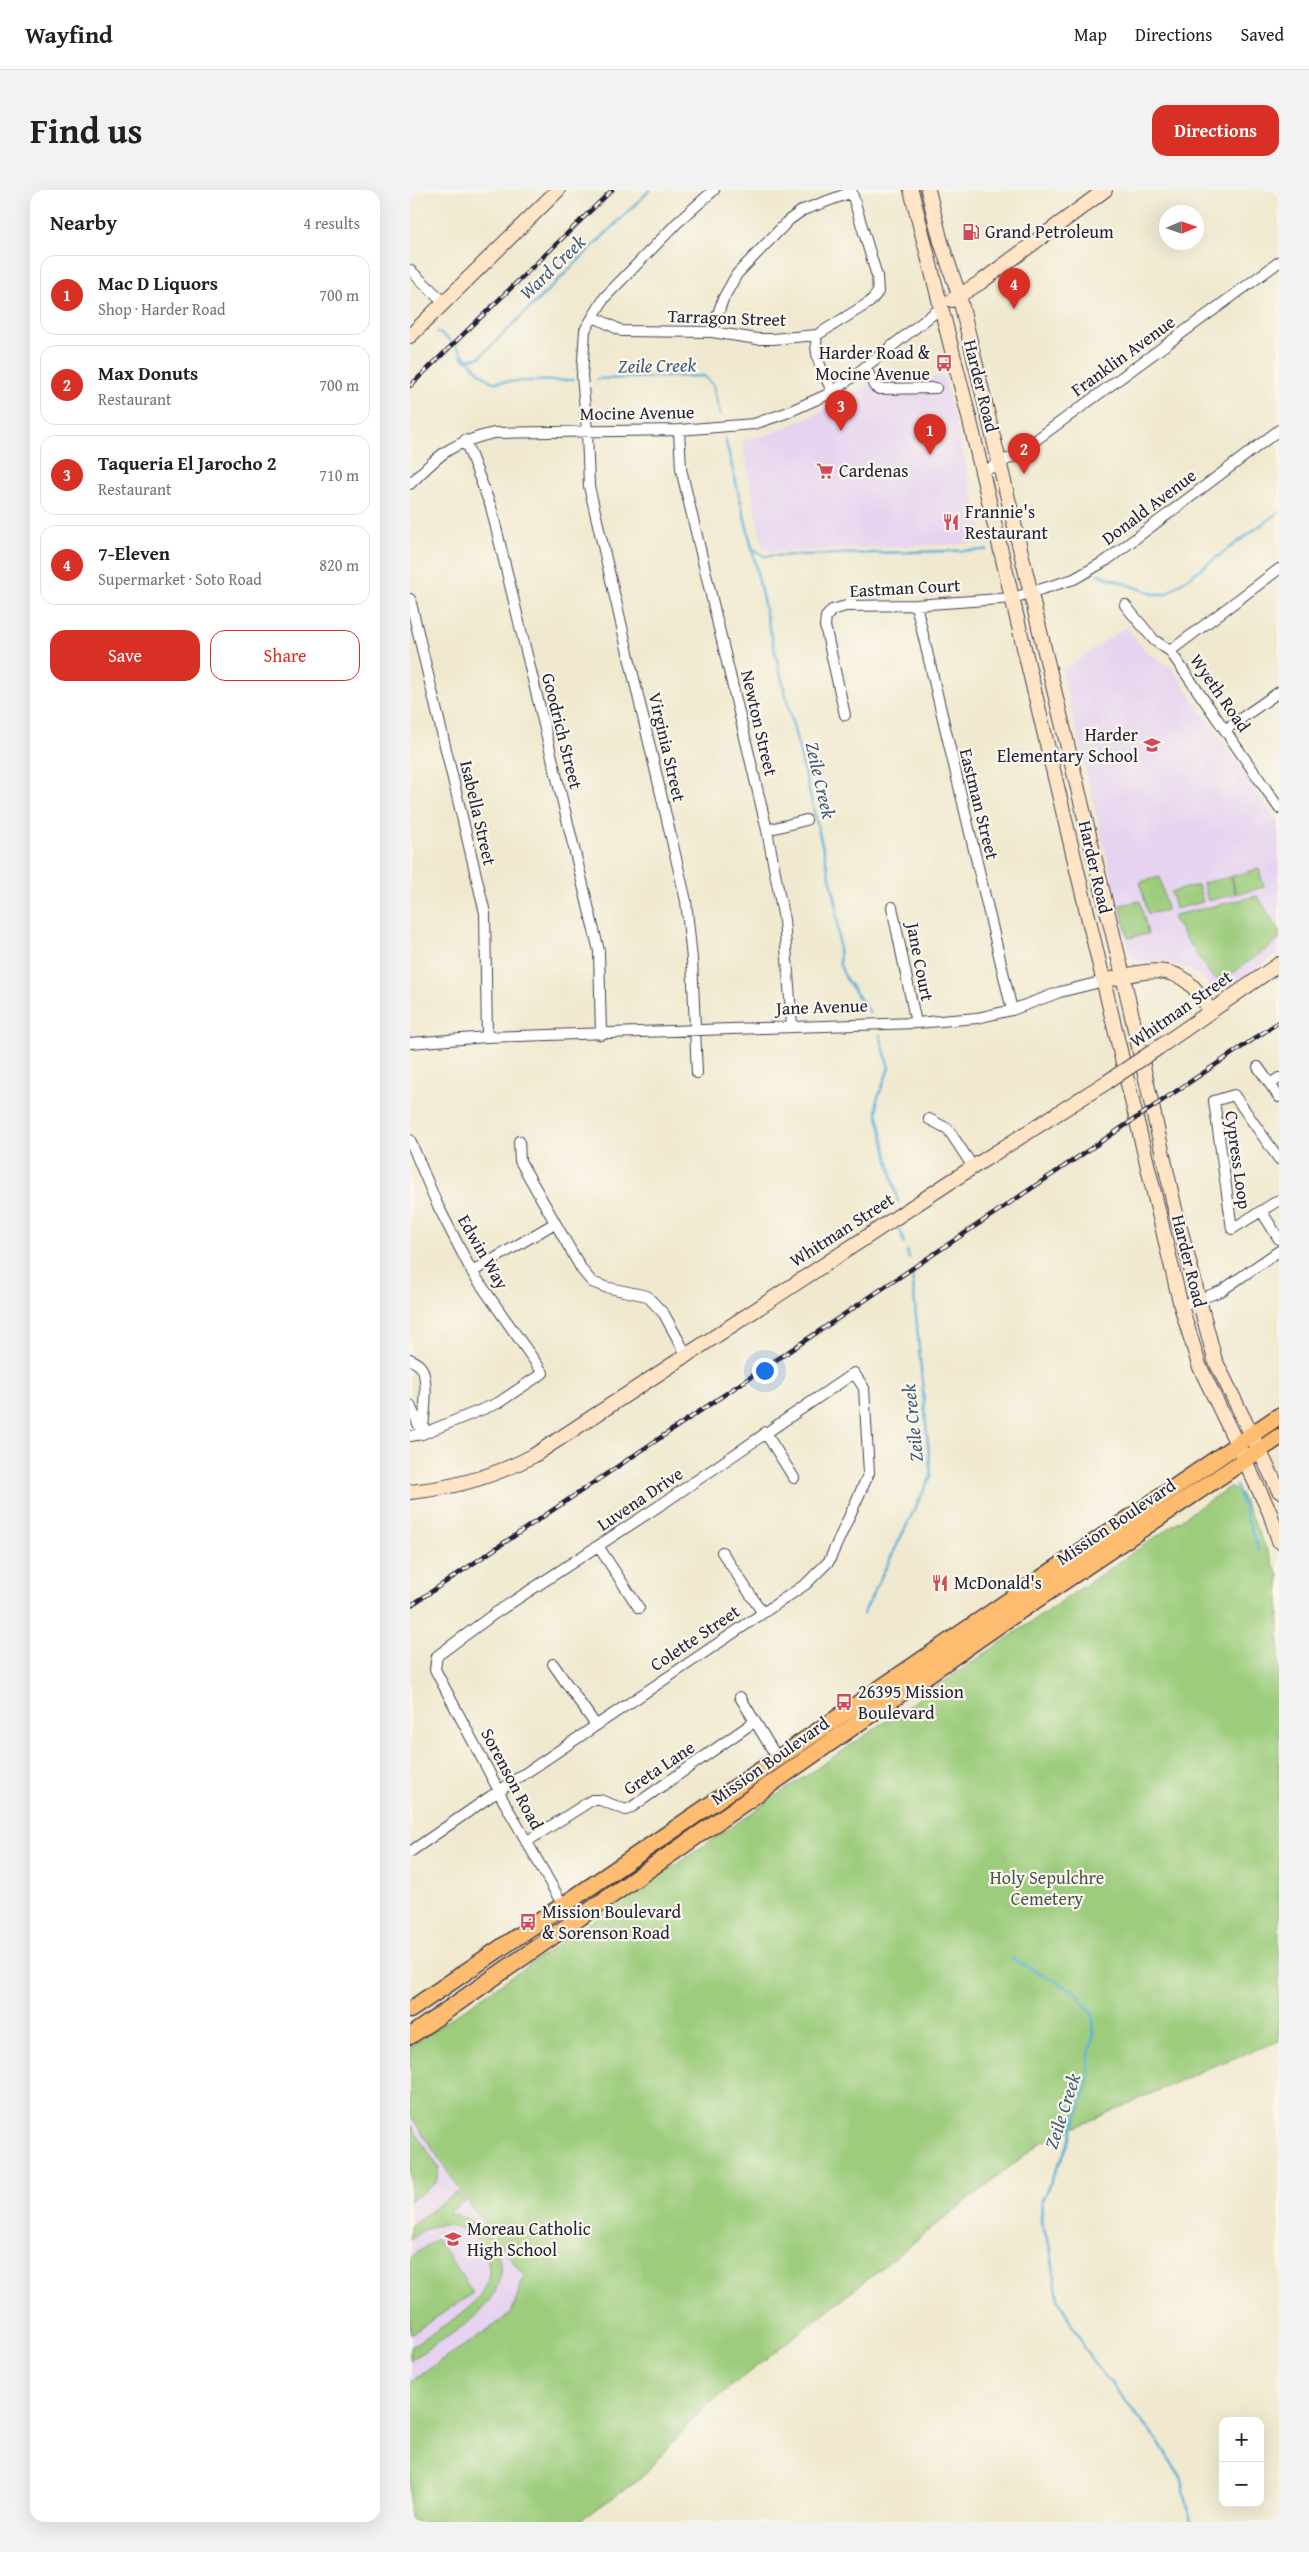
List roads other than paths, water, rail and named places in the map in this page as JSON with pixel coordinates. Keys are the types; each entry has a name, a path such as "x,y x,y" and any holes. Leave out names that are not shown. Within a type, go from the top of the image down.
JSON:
{"main road":[{"path":"410,336 558,190"},
{"name":"Harder Road","path":"911,190 942,307 1013,598 1181,1306 1199,1365 1270,1512 1279,1541"},
{"name":"Harder Road","path":"928,190 941,242 959,295 998,464 1123,976 1175,1209 1198,1298 1215,1360 1279,1491"},
{"path":"942,307 981,282 1105,190"},
{"name":"Whitman Street","path":"410,1492 471,1482 512,1467 553,1444 686,1354 1107,1082 1279,964"},
{"name":"Jane Avenue","path":"1104,981 1153,971 1172,974 1192,986 1211,1011"},
{"name":"Mission Boulevard","path":"410,2036 961,1652 1240,1452 1252,1434 1279,1416"},
{"name":"Mission Boulevard","path":"410,2010 1002,1606 1240,1452 1258,1450 1279,1437"},
{"path":"961,1652 972,1634 1000,1616 1002,1606"}],"street":[{"name":"Virginia Street","path":"697,1073 696,1031 686,901 589,486 582,376 585,330 605,298 677,223 714,190"},
{"path":"712,332 723,299 737,274 783,226 803,210 851,191"},
{"name":"Tarragon Street","path":"594,317 622,331 712,332 757,339 817,335 870,302 878,292 877,276 851,191"},
{"name":"Franklin Avenue","path":"982,472 1014,456 1279,262"},
{"path":"410,270 445,303"},
{"name":"Mocine Avenue","path":"410,484 441,454 465,440 494,433 679,430 754,424 786,413 833,392 942,307"},
{"path":"817,335 814,347 825,380 833,392"},
{"path":"866,367 874,386 879,390 936,388"},
{"name":"Newton Street","path":"679,430 681,469 767,830 784,920 792,1026"},
{"name":"Donald Avenue","path":"1030,593 1087,573 1279,430"},
{"name":"Goodrich Street","path":"465,440 491,507 598,951 601,1035"},
{"path":"1170,651 1279,569"},
{"name":"Eastman Court","path":"845,715 828,644 826,617 832,610 846,606 916,606 1013,598 1030,593"},
{"name":"Isabella Street","path":"410,599 485,913 487,1037"},
{"name":"Wyeth Road","path":"1124,605 1154,640 1170,651 1226,729 1279,808"},
{"name":"Eastman Street","path":"916,606 1012,1010"},
{"path":"1226,729 1279,692"},
{"path":"767,830 806,820"},
{"name":"Jane Court","path":"892,907 916,1023"},
{"name":"Jane Avenue","path":"410,1043 487,1037 601,1035 792,1026 916,1023 977,1018 1012,1010 1060,992 1104,981"},
{"path":"1258,1067 1279,1097"},
{"path":"1270,1084 1279,1078"},
{"name":"Cypress Loop","path":"1279,1159 1234,1095 1214,1101 1232,1229 1279,1200"},
{"path":"929,1119 948,1129 973,1167"},
{"name":"Edwin Way","path":"410,1140 437,1204 472,1272 543,1373 498,1403 422,1434"},
{"path":"519,1141 520,1161 582,1270 592,1282 648,1296 664,1314 686,1354"},
{"name":"Cypress Loop","path":"1262,1212 1279,1239"},
{"path":"472,1272 555,1223"},
{"path":"1181,1306 1221,1290 1279,1251"},
{"path":"410,1359 421,1367 424,1377 426,1412 422,1434"},
{"name":"Luvena Drive","path":"443,1650 854,1373"},
{"name":"Colette Street","path":"410,1852 595,1724 806,1584 829,1561 867,1482 870,1464 864,1388 854,1373"},
{"path":"410,1405 422,1434"},
{"path":"765,1432 794,1478"},
{"path":"410,1436 422,1434"},
{"path":"598,1546 639,1608"},
{"path":"722,1552 762,1612"},
{"name":"Sorenson Road","path":"443,1650 437,1656 435,1669 526,1842 572,1923"},
{"path":"554,1664 595,1724"},
{"path":"740,1697 778,1759"},
{"name":"Greta Lane","path":"526,1842 592,1800 600,1800 626,1810 632,1807 754,1722"}],"waterway":[{"name":"Ward Creek","path":"460,356 466,360 480,357 650,190"},
{"name":"Zeile Creek","path":"437,332 453,343 478,371 493,382 573,380"},
{"name":"Zeile Creek","path":"597,379 704,376 713,385 720,415"},
{"name":"Zeile Creek","path":"725,438 752,548 764,556 987,550"},
{"path":"1098,574 1154,594 1166,594 1279,512"},
{"name":"Zeile Creek","path":"752,548 766,614 836,902 840,965 846,979 870,1013"},
{"name":"Zeile Creek","path":"880,1035 889,1068 877,1100 877,1112 898,1202"},
{"name":"Zeile Creek","path":"900,1229 904,1244"},
{"name":"Zeile Creek","path":"907,1251 909,1258"},
{"name":"Zeile Creek","path":"863,1614 931,1476 912,1273"},
{"path":"1236,1486 1258,1549"},
{"path":"1011,1958 1074,1991 1092,2013 1094,2032 1089,2055 1089,2081 1067,2147 1042,2200 1041,2223 1050,2246 1058,2299 1091,2359 1158,2441 1182,2480 1191,2522"}],"railway":[{"path":"410,386 612,190"},
{"path":"410,1606 1279,1022"}],"place":[{"name":"Grand Petroleum","path":"971,232"},
{"name":"7-Eleven","path":"1014,309"},
{"name":"Harder Road & Mocine Avenue","path":"944,363"},
{"name":"Taqueria El Jarocho 2","path":"841,431"},
{"name":"Mac D Liquors","path":"930,455"},
{"name":"Cardenas","path":"825,471"},
{"name":"Max Donuts","path":"1024,474"},
{"name":"Frannie's Restaurant","path":"951,522"},
{"name":"Harder Elementary School","path":"1152,745"},
{"name":"McDonald's","path":"940,1583"},
{"name":"26395 Mission Boulevard","path":"844,1702"},
{"name":"Mission Boulevard & Sorenson Road","path":"528,1922"},
{"name":"Moreau Catholic High School","path":"453,2239"}],"park label":[{"name":"Holy Sepulchre Cemetery","path":"1047,1888"}]}
